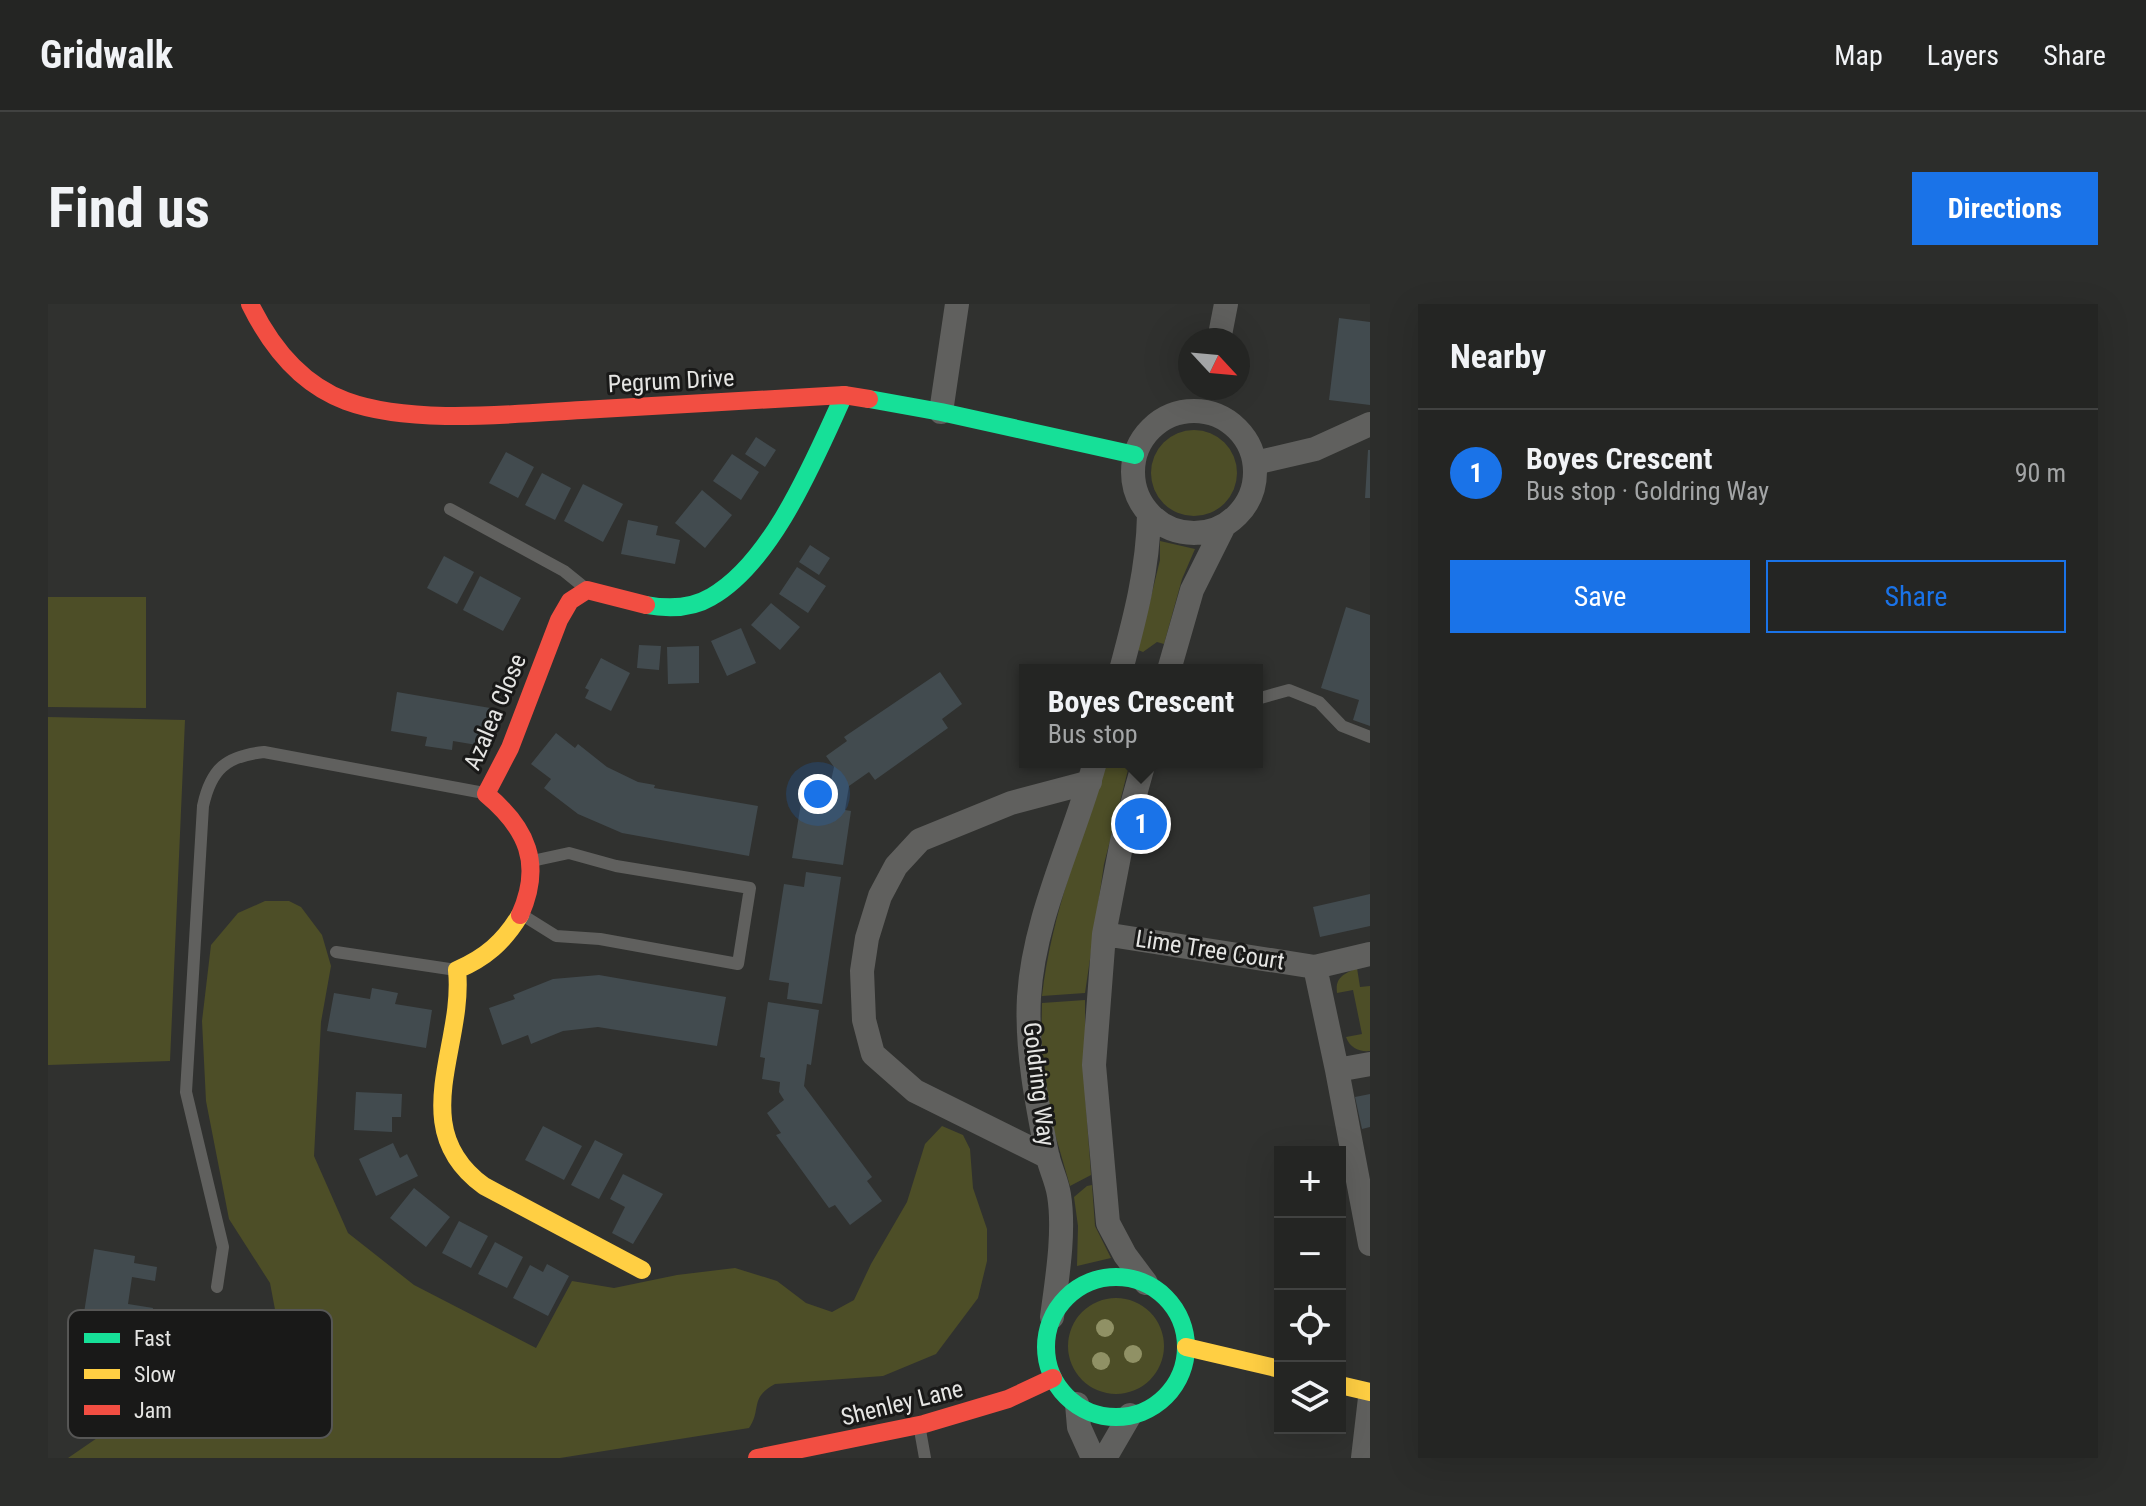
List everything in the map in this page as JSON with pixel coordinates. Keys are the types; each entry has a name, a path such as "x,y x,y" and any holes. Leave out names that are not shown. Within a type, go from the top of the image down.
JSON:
{"street":[{"name":"Pegrum Drive","path":"250,304 279,353 300,375 346,401 386,413 491,415 844,395 941,412 1135,455"},
{"path":"941,412 957,304"},
{"path":"1221,328 1226,304"},
{"path":"587,590 657,606 683,607 703,602 720,593 735,581 750,562 793,500 844,395"},
{"path":"1206,400 1238,429 1249,445 1255,463 1255,482 1239,515 1224,526 1205,533 1185,534 1165,527 1149,515 1137,497 1132,476 1135,455 1142,439 1161,420 1206,400"},
{"path":"1255,463 1315,449 1370,424"},
{"path":"1123,664 1144,582 1149,551 1149,515"},
{"path":"1171,664 1192,590 1224,526"},
{"name":"Azalea Close","path":"457,970 482,958 499,944 514,926 529,897 531,861 517,825 486,794 510,748 559,620 570,601 587,590"},
{"path":"1142,768 1122,841 1104,934 1094,1065 1108,1223 1125,1255 1146,1283 1162,1294 1175,1309 1183,1328 1186,1347 1183,1367 1174,1386 1160,1401 1143,1412 1102,1416 1065,1396 1053,1378 1046,1358 1046,1337 1052,1317 1065,1299 1082,1285 1103,1278 1125,1278 1146,1283"},
{"path":"1048,1157 915,1091 873,1054 864,1020 862,971 867,938 880,896 896,866 920,840 1092,772"},
{"name":"Goldring Way","path":"1052,1317 1059,1262 1059,1195 1048,1157 1032,1068 1029,998 1035,955 1047,910 1092,772"},
{"name":"Lime Tree Court","path":"1104,934 1315,967 1370,954"},
{"name":"Lime Tree Court","path":"1315,967 1370,1244"},
{"path":"457,970 459,1012 441,1093 443,1125 452,1152 470,1175 497,1194 642,1270"},
{"path":"1337,1070 1370,1064"},
{"path":"1186,1347 1274,1368"},
{"name":"Shenley Lane","path":"757,1458 826,1452 1026,1394 1053,1378"},
{"path":"1346,1386 1370,1392"},
{"path":"1363,1458 1370,1398"},
{"path":"1077,1404 1079,1427 1093,1458"},
{"path":"1105,1458 1130,1415"}],"lane":[{"path":"450,509 564,571 587,590"},
{"path":"1263,697 1289,690 1319,702 1342,726 1370,737"},
{"path":"217,1287 223,1247 186,1092 203,806 207,787 217,772 234,758 264,752 486,794"},
{"path":"521,914 556,936 600,939 738,964 750,888 616,866 569,853 531,861"},
{"path":"336,952 457,970"},
{"path":"920,1426 925,1458"},
{"path":"1348,1458 1363,1458"}],"green space":[{"path":"1186,430 1202,430 1225,442 1234,456 1237,473 1234,490 1225,504 1202,516 1186,516 1170,509 1158,497 1151,481 1151,465 1158,449 1170,437"},
{"path":"1160,541 1195,549 1182,579 1164,644 1157,642 1143,652 1138,650 1160,560"},
{"path":"48,597 146,597 146,708 48,707"},
{"path":"48,717 185,720 170,1061 48,1065"},
{"path":"1105,768 1128,768 1104,864 1085,993 1042,996 1060,906"},
{"path":"265,901 289,901 301,907 322,935 331,966 321,1022 314,1156 348,1233 414,1285 536,1348 572,1281 614,1288 677,1275 735,1268 777,1281 806,1303 832,1312 854,1300 907,1202 925,1144 942,1126 963,1135 970,1149 973,1188 987,1229 987,1261 978,1298 936,1354 883,1376 775,1384 759,1399 749,1428 560,1458 68,1458 97,1438 332,1438 332,1310 275,1310 270,1283 229,1219 206,1101 202,1021 211,945 238,913"},
{"path":"1357,968 1360,987 1370,986 1370,1051 1355,1048 1346,1037 1362,1034 1353,990 1337,993 1339,980"},
{"path":"1085,1000 1085,1093 1091,1175 1070,1186 1049,1113 1041,1054 1042,1003"},
{"path":"1092,1185 1095,1226 1111,1258 1077,1266 1078,1226 1074,1197"},
{"path":"1116,1298 1134,1302 1150,1312 1160,1328 1164,1346 1160,1364 1150,1380 1134,1390 1116,1394 1098,1390 1082,1380 1072,1364 1068,1346 1072,1328 1082,1312 1098,1302"}],"building":[{"path":"1339,318 1370,322 1370,405 1329,400"},
{"path":"756,437 776,450 765,467 745,454"},
{"path":"1368,450 1370,498 1365,498"},
{"path":"506,452 534,467 518,498 489,483"},
{"path":"732,454 759,472 741,500 713,481"},
{"path":"542,473 571,488 555,520 525,505"},
{"path":"583,484 623,504 603,542 564,521"},
{"path":"702,490 732,515 705,548 675,523"},
{"path":"628,520 658,526 656,535 680,540 675,564 621,554"},
{"path":"810,545 830,558 819,575 799,562"},
{"path":"444,556 474,572 457,604 427,588"},
{"path":"797,567 826,586 808,613 779,594"},
{"path":"480,576 521,598 503,631 463,610"},
{"path":"771,603 800,627 780,650 751,625"},
{"path":"1346,607 1370,615 1370,726 1353,720 1359,700 1321,688"},
{"path":"741,628 756,663 727,676 711,641"},
{"path":"639,645 661,646 659,670 637,668"},
{"path":"699,646 699,683 668,684 667,647"},
{"path":"601,658 630,673 611,711 585,698 589,690 585,688"},
{"path":"940,672 962,704 942,719 948,728 875,780 869,772 849,786 845,810 851,811 843,865 792,858 801,803 806,804 810,782 830,785 834,767 826,756 847,741 844,737"},
{"path":"397,692 496,709 489,747 453,741 452,750 425,746 427,737 391,731"},
{"path":"556,733 575,748 578,744 607,767 638,782 655,785 654,788 758,806 749,856 622,833 578,814 544,788 551,779 531,764"},
{"path":"806,872 841,877 822,1004 787,999 789,983 769,980 784,884 804,887"},
{"path":"1370,894 1370,926 1320,937 1313,907"},
{"path":"599,975 726,997 717,1046 598,1027 563,1031 531,1044 528,1035 502,1045 489,1008 515,999 513,995 553,979"},
{"path":"372,988 398,993 395,1004 432,1010 426,1048 327,1031 334,993 370,999"},
{"path":"768,1002 819,1010 811,1065 807,1064 804,1086 872,1177 867,1181 882,1201 850,1225 835,1205 829,1208 776,1135 781,1133 767,1113 784,1100 779,1092 780,1082 762,1079 765,1058 760,1057"},
{"path":"356,1092 402,1094 401,1117 392,1117 392,1132 354,1130"},
{"path":"1370,1094 1370,1127 1362,1129 1355,1097"},
{"path":"543,1126 582,1146 564,1180 525,1160"},
{"path":"595,1140 623,1154 599,1199 571,1185"},
{"path":"393,1143 400,1158 407,1154 418,1176 376,1196 359,1159"},
{"path":"623,1174 663,1194 633,1244 612,1233 625,1207 610,1199"},
{"path":"414,1188 450,1217 426,1247 390,1218"},
{"path":"459,1221 488,1236 471,1268 442,1253"},
{"path":"495,1242 523,1257 507,1288 478,1274"},
{"path":"94,1249 135,1256 134,1263 157,1267 155,1281 132,1277 128,1304 153,1310 84,1310"},
{"path":"547,1264 569,1276 548,1316 513,1298 530,1265 543,1272"}],"traffic: fast":[{"path":"646,605 679,607 696,604 733,581 754,560 806,477 844,395"},
{"path":"869,399 1135,455"},
{"path":"1116,1277 1143,1283 1165,1298 1180,1320 1186,1347 1180,1374 1165,1396 1143,1411 1116,1417 1089,1411 1067,1396 1052,1374 1046,1347 1052,1320 1067,1298 1089,1283 1116,1277"}],"traffic: slow":[{"path":"520,915 493,948 457,970 457,999 442,1112 447,1139 460,1163 484,1186 642,1270"},
{"path":"1186,1347 1274,1368"},
{"path":"1346,1386 1370,1392"}],"traffic: jam":[{"path":"250,304 277,349 315,385 346,401 400,413 462,416 844,395 869,399"},
{"path":"520,915 530,879 527,848 512,820 486,794 510,748 559,620 570,601 587,590 646,605"},
{"path":"757,1458 924,1424 1008,1399 1053,1378"}],"place":[{"name":"Boyes Crescent","path":"1141,824"}]}
